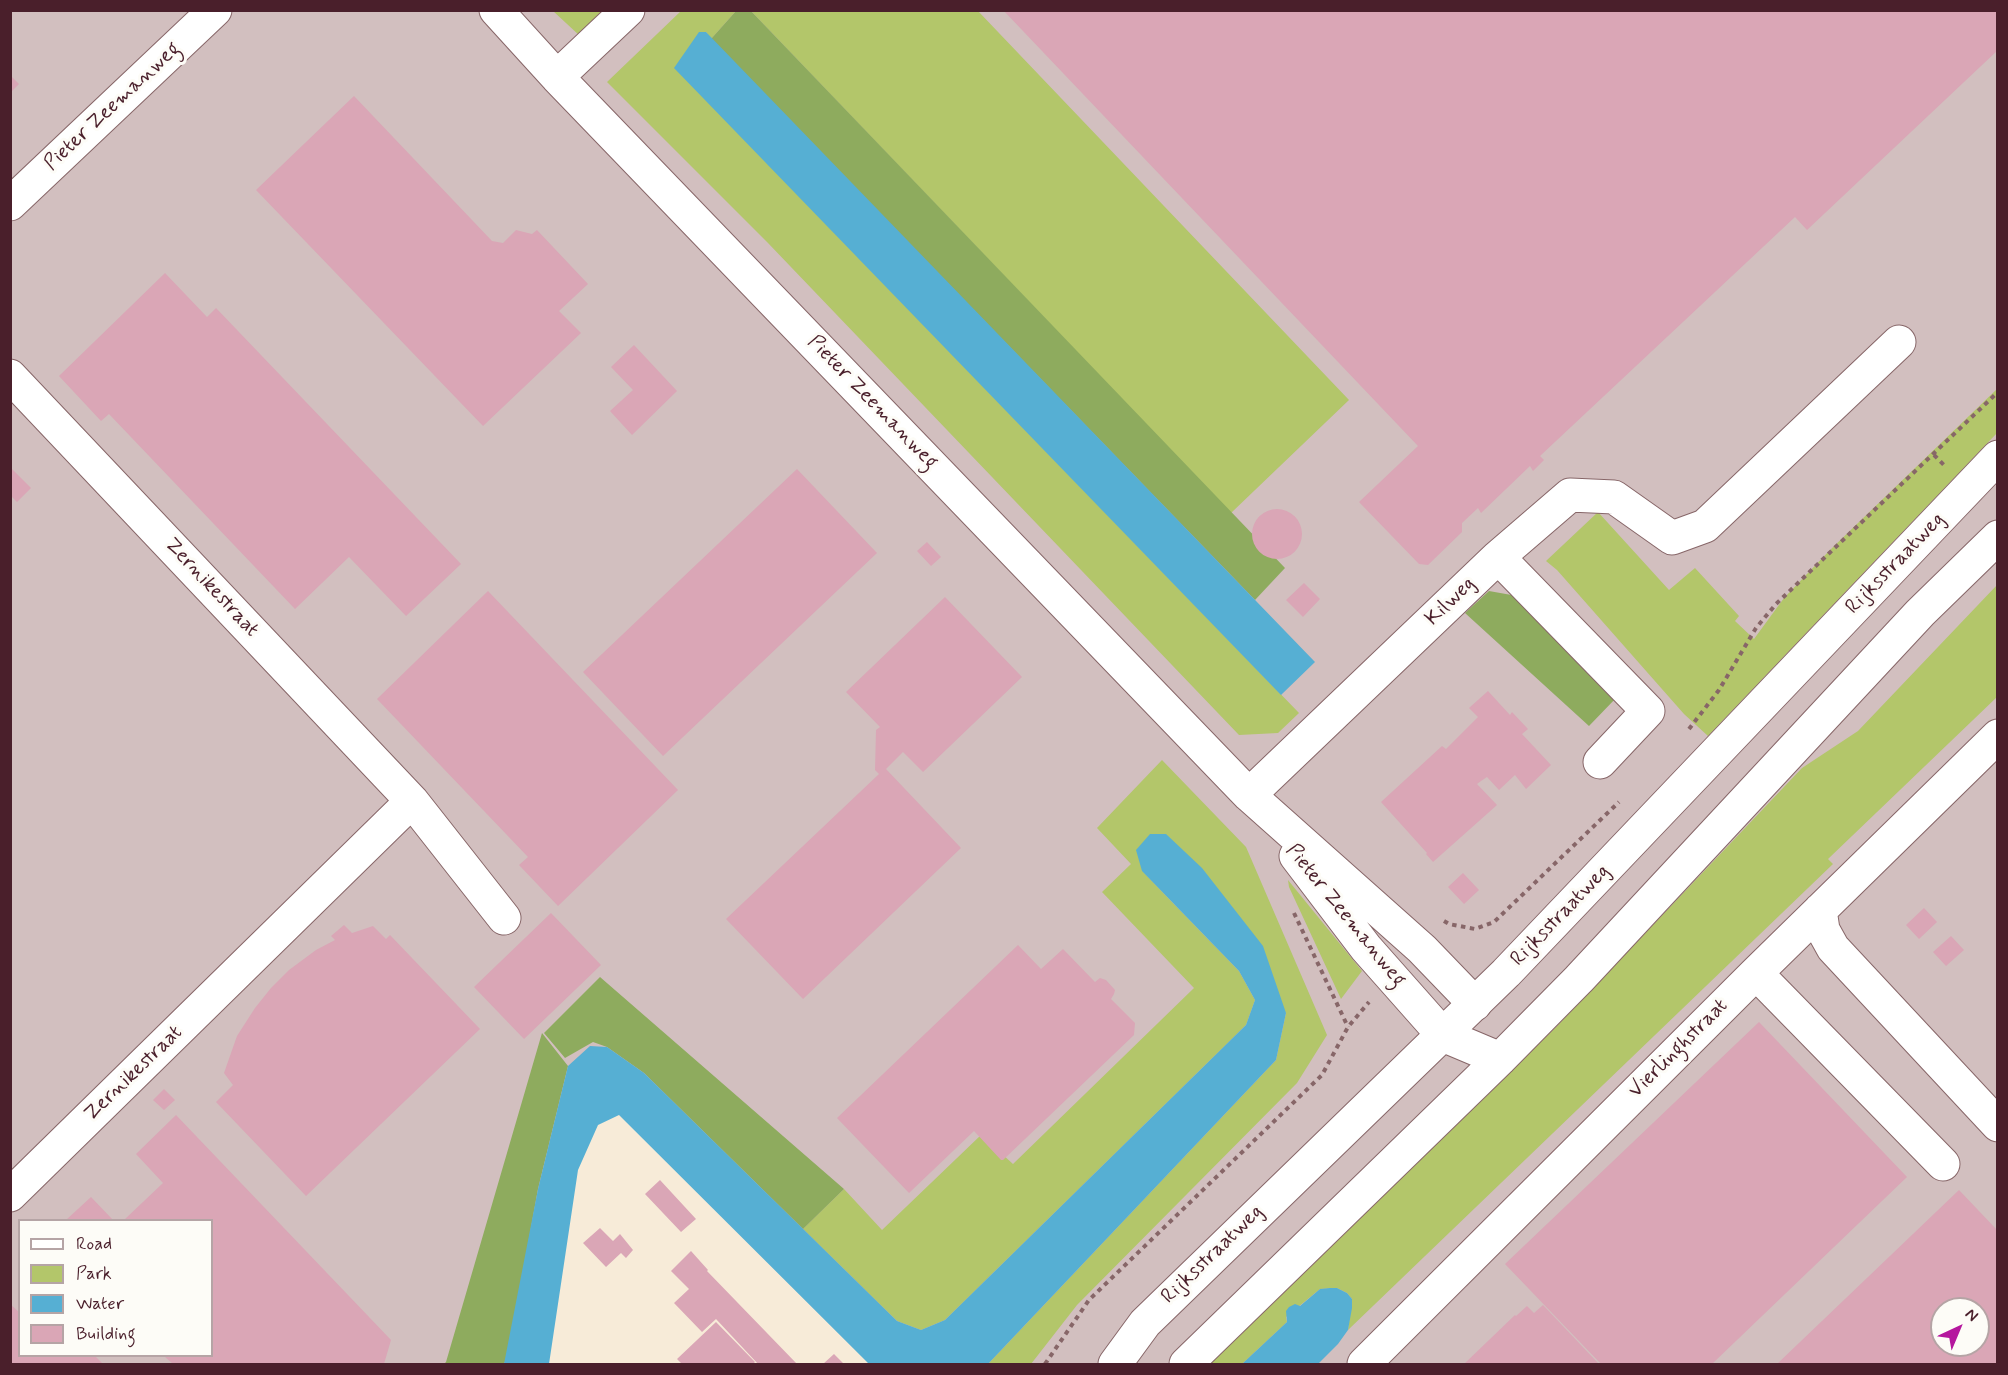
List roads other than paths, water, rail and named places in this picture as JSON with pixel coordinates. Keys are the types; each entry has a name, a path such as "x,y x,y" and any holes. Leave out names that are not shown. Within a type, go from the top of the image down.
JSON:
{"street":[{"name":"Pieter Zeemanweg","path":"10,204 215,10"},
{"name":"Pieter Zeemanweg","path":"496,10 556,77 1249,795 1422,949 1475,1004 1500,1059"},
{"path":"556,77 628,10"},
{"name":"Kilweg","path":"1249,795 1498,557 1570,495 1614,497 1672,538 1705,526 1899,342"},
{"name":"Zernikestraat","path":"10,376 412,801 504,918"},
{"name":"Rijksstraatweg","path":"1115,1365 1145,1323 1175,1292 1475,1004 1998,457"},
{"path":"1186,1365 1500,1059 1587,970 1920,613 1998,537"},
{"path":"1498,557 1648,711 1600,762"},
{"name":"Vierlinghstraat","path":"1364,1365 1756,973 1998,736"},
{"name":"Pieter Zeemanweg","path":"1249,795 1366,948 1443,1035"},
{"name":"Zernikestraat","path":"10,1196 412,801"},
{"path":"1820,910 1823,930 1833,948 1998,1125"},
{"path":"1756,973 1943,1164"},
{"path":"1443,1035 1500,1059"}],"water":[{"path":"699,32 706,32 1315,662 1281,695 674,68"},
{"path":"1150,834 1166,834 1202,868 1263,946 1286,1013 1276,1060 988,1364 869,1364 619,1115 598,1125 578,1170 549,1364 504,1364 538,1189 568,1066 590,1046 607,1047 644,1073 897,1321 921,1330 945,1320 1246,1025 1255,1000 1239,971 1142,871 1136,850"},
{"path":"1337,1288 1347,1293 1352,1299 1348,1330 1318,1364 1242,1364 1287,1322 1286,1311 1289,1307 1295,1304 1300,1306 1320,1289"}]}
